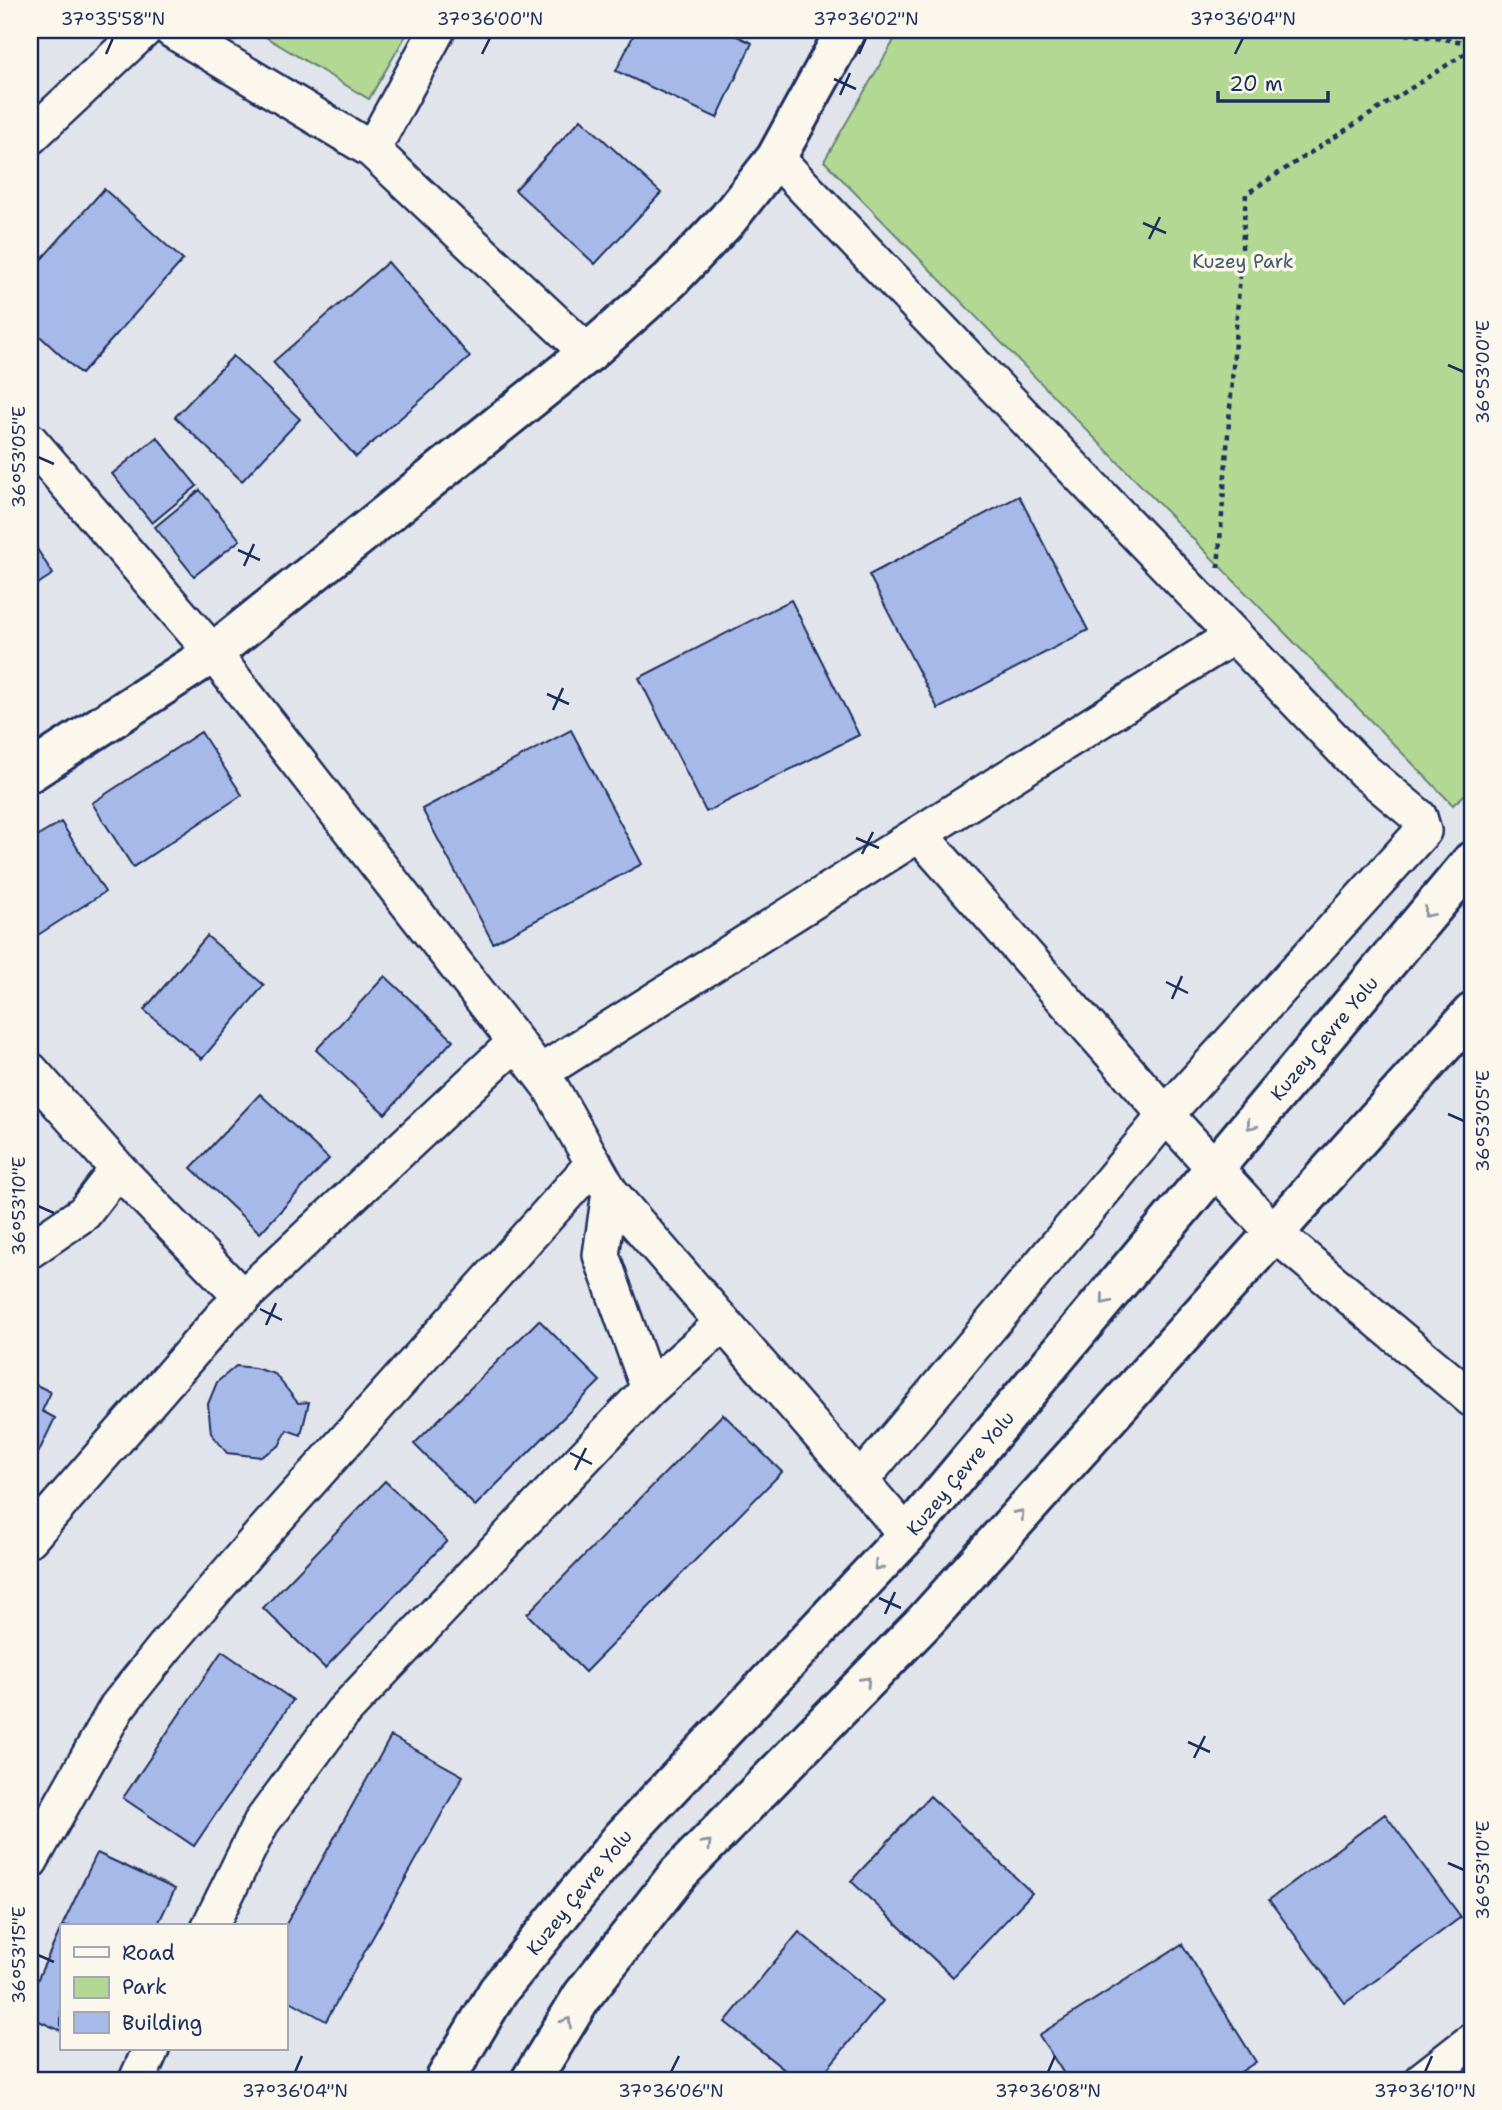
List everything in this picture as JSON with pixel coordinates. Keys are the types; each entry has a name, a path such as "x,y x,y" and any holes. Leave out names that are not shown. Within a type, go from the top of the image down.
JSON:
{"main road":[{"path":"30,772 213,653 588,353 670,280 728,219 776,158 846,30"},
{"name":"Kuzey Çevre Yolu","path":"445,2080 498,1992 622,1838 907,1535 1472,861"},
{"path":"531,2080 583,1995 679,1873 926,1619 1472,1013"}],"street":[{"path":"30,137 144,30"},
{"path":"172,30 372,150 588,353"},
{"path":"372,150 437,30"},
{"path":"776,158 1364,771 1419,817 1423,831 1166,1115 860,1481"},
{"path":"30,441 213,653 516,1042 551,1088 602,1177 723,1323 907,1535"},
{"path":"540,1073 919,834 1224,626"},
{"path":"919,834 1214,1169 1273,1232 1472,1399"},
{"path":"30,1538 225,1314 516,1042"},
{"path":"30,1070 118,1169 243,1298"},
{"path":"30,1250 84,1213 118,1169"},
{"path":"602,1177 601,1255 649,1390"},
{"path":"30,1861 117,1707 165,1647 263,1533 602,1177"},
{"path":"210,1924 261,1823 342,1713 649,1390 723,1323"},
{"path":"1422,2080 1472,2041"},
{"path":"137,2080 151,2050"}],"path":[{"path":"1376,30 1472,43"},
{"path":"1224,626 1246,194 1472,49"}],"green space":[{"path":"254,30 409,30 369,99"},
{"name":"Kuzey Park","path":"900,30 1472,30 1472,788 1453,805 824,161"}],"building":[{"path":"636,30 724,30 752,43 717,118 616,71"},
{"path":"581,119 661,193 595,264 515,190"},
{"path":"104,189 183,260 81,374 30,327 30,272"},
{"path":"388,262 470,357 356,457 273,362"},
{"path":"233,356 300,419 242,481 175,417"},
{"path":"157,437 197,486 152,523 112,474"},
{"path":"200,490 240,540 194,576 155,527"},
{"path":"1019,496 1088,630 938,709 869,575"},
{"path":"30,538 53,574 30,589"},
{"path":"791,600 859,735 706,812 639,678"},
{"path":"571,730 642,864 493,943 422,809"},
{"path":"201,732 242,795 133,867 92,803"},
{"path":"61,822 105,892 30,940 30,841"},
{"path":"207,936 264,985 202,1059 144,1010"},
{"path":"385,976 453,1040 385,1114 316,1050"},
{"path":"260,1094 329,1159 260,1233 191,1168"},
{"path":"539,1320 600,1381 475,1506 414,1444"},
{"path":"236,1366 275,1374 298,1403 309,1402 301,1435 287,1430 279,1446 261,1457 227,1453 211,1433 208,1404 217,1382"},
{"path":"30,1382 51,1392 42,1411 55,1418 30,1470"},
{"path":"723,1414 782,1472 585,1672 527,1614"},
{"path":"385,1481 447,1541 325,1668 263,1608"},
{"path":"222,1651 293,1700 194,1846 123,1798"},
{"path":"391,1736 463,1776 326,2021 287,1999 286,1924"},
{"path":"930,1796 1032,1893 953,1977 851,1881"},
{"path":"1385,1814 1461,1917 1345,2003 1269,1900"},
{"path":"97,1853 175,1889 158,1924 63,1924"},
{"path":"60,1930 60,2031 30,2017 30,1996"},
{"path":"799,1932 883,2001 818,2080 797,2080 725,2022"},
{"path":"1182,1944 1256,2062 1228,2080 1068,2080 1039,2035"}]}
